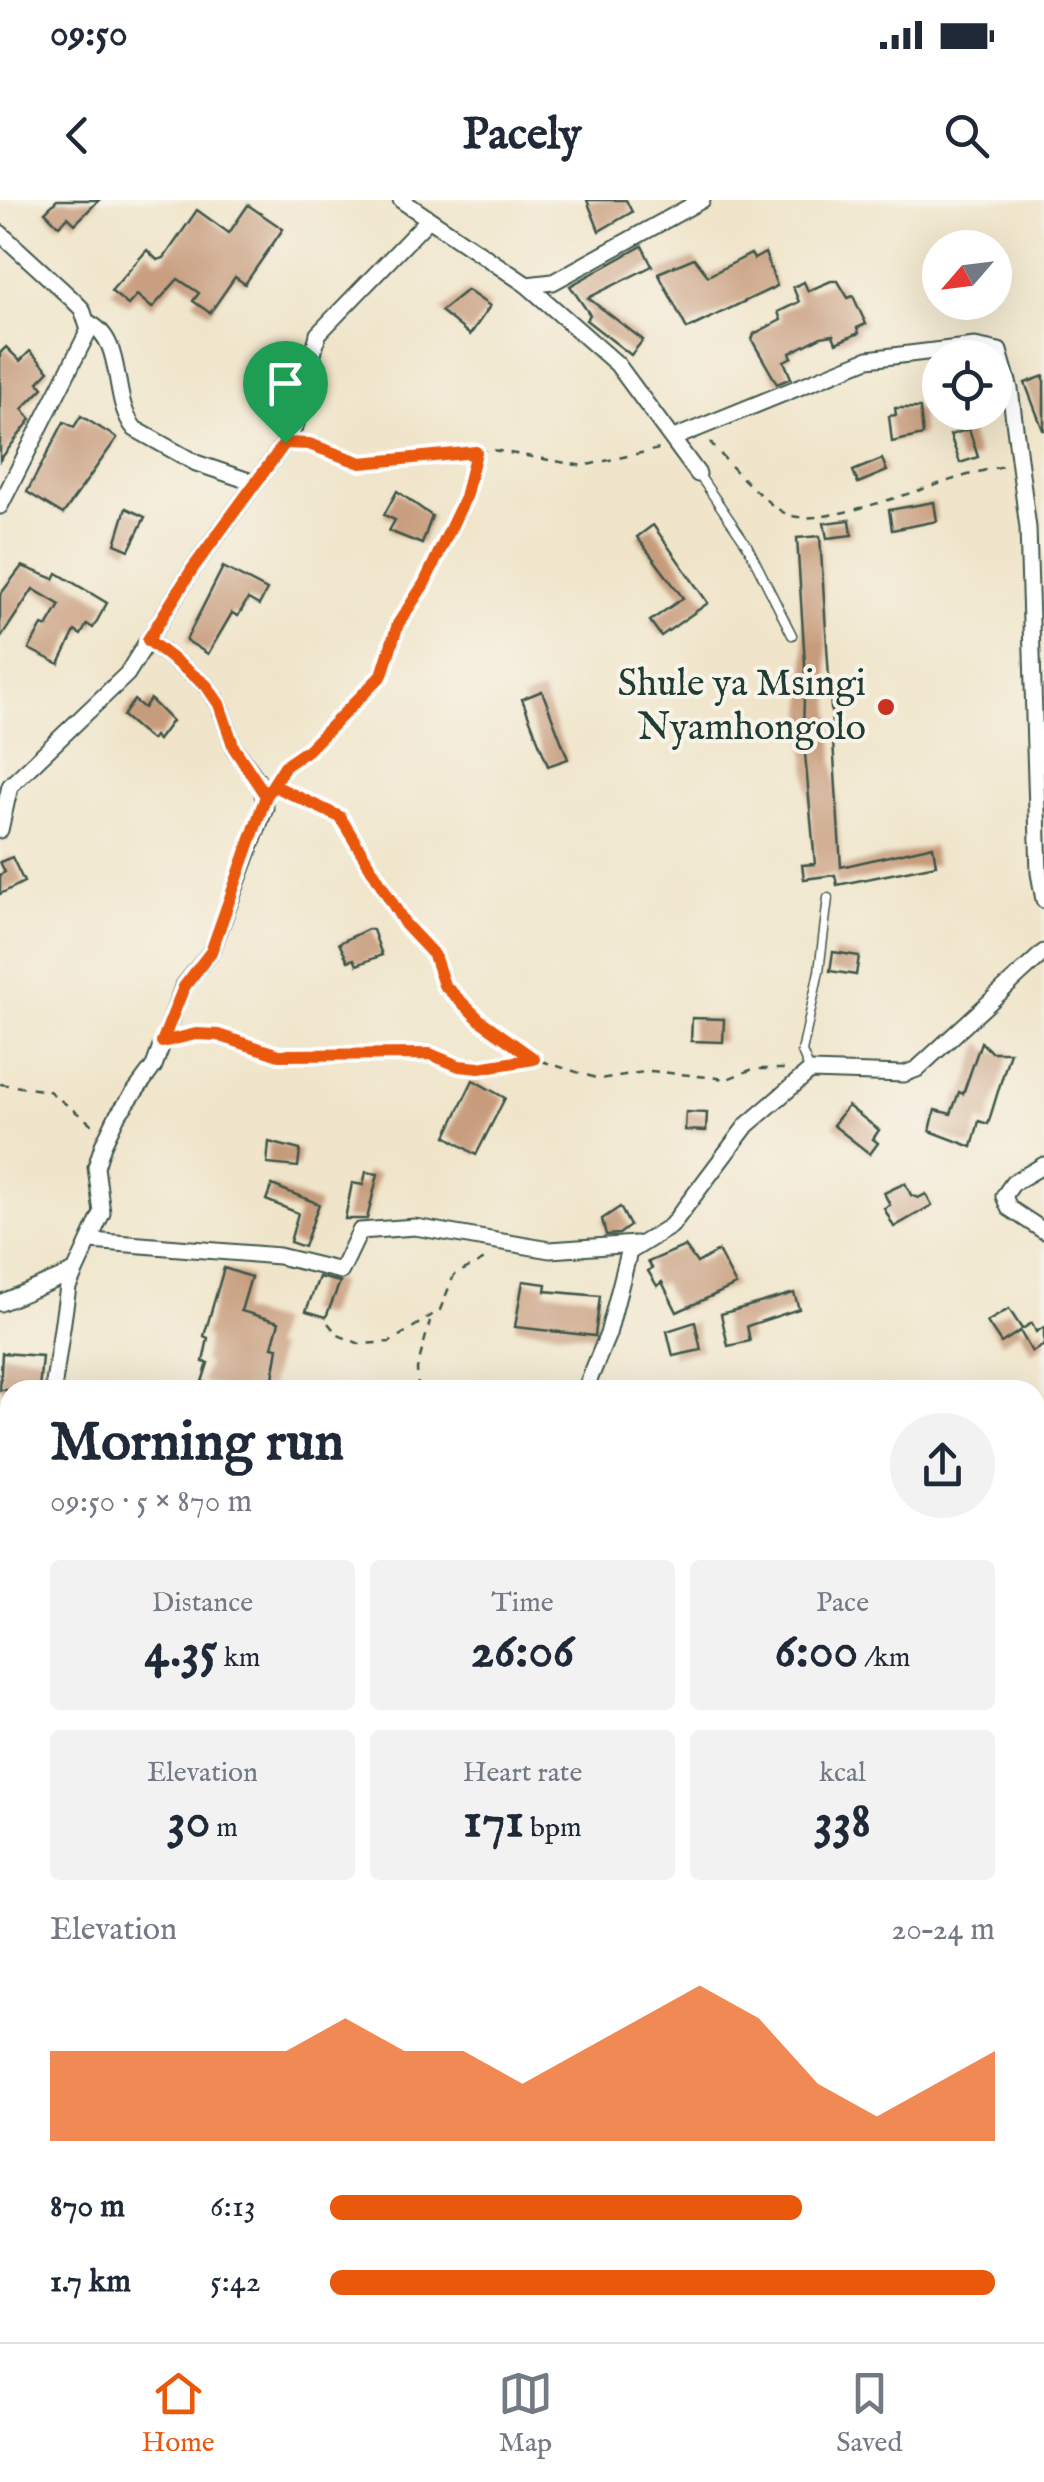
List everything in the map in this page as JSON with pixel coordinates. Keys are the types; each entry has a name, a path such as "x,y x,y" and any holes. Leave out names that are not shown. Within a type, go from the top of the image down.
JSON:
{"street":[{"path":"401,200 527,285 617,364 698,474"},
{"path":"527,285 553,282 702,200"},
{"path":"0,830 10,786 103,700 285,443 296,424 318,334 428,220"},
{"path":"0,233 72,298 87,322 88,338 0,506"},
{"path":"87,322 100,328 111,342 110,363 135,429 196,463 255,483"},
{"path":"676,441 868,359 991,348 1004,362 1022,471 1032,613 1039,873 1044,900"},
{"path":"55,1380 72,1273 92,1241 102,1214 96,1168 103,1145 117,1116 145,1082 184,987 211,952 266,796 234,748 219,704 206,685 148,640"},
{"path":"588,1380 608,1334 629,1252 636,1244 671,1226 747,1125 806,1072 904,1074 917,1069 1044,952"},
{"path":"1044,1165 1013,1184 1004,1196 1008,1208 1044,1231"},
{"path":"92,1241 279,1256 341,1271 360,1232 390,1226 550,1250 636,1244"},
{"path":"0,1304 72,1273"}],"lane":[{"path":"698,474 747,545 792,635"},
{"path":"806,1072 802,1052 815,996 828,898"}],"path":[{"path":"700,430 773,504 789,515 802,517 877,504 986,469 1005,466 1022,471"},
{"path":"285,443 309,444 361,463 513,452 583,466 676,441"},
{"path":"476,452 465,498 424,584 398,624 382,675 308,750 285,766 273,786 340,817 405,924 434,955 444,985 481,1021 534,1059 599,1078 651,1071 728,1080 753,1069 806,1072"},
{"path":"162,1042 196,1034 218,1035 279,1055 430,1054 459,1066 479,1068 534,1059"},
{"path":"0,1084 49,1090 95,1126 103,1145"},
{"path":"328,1323 338,1335 375,1346 430,1320 440,1310 454,1275 490,1256 485,1238"},
{"path":"418,1380 430,1320"}],"building":[{"path":"57,200 99,200 75,224 68,217 59,226 45,212"},
{"path":"587,200 626,200 632,212 599,231"},
{"path":"248,205 283,229 245,284 235,277 210,313 193,301 199,293 178,279 152,308 137,295 128,305 111,291 147,250 157,260 164,258 197,210 229,233"},
{"path":"642,246 652,266 588,298 643,340 631,355 586,320 590,315 570,286"},
{"path":"765,253 777,286 687,329 658,273 694,258 708,276 751,254 754,259"},
{"path":"838,281 848,298 853,296 866,324 857,328 859,333 836,343 833,335 821,337 790,353 792,357 784,361 791,378 777,384 752,340 754,334 781,320 778,312 799,302 793,287 804,282 808,291"},
{"path":"467,290 490,306 470,335 441,311"},
{"path":"6,347 20,361 30,351 49,371 38,382 43,388 22,409 31,419 0,460 0,353"},
{"path":"1044,376 1044,430 1043,430 1025,383"},
{"path":"895,408 920,408 923,435 892,442 889,416 896,415"},
{"path":"81,416 117,438 63,514 27,492 64,422 74,427"},
{"path":"969,430 978,457 960,463 950,435"},
{"path":"882,459 887,471 858,483 853,471"},
{"path":"397,491 432,516 422,544 389,531 395,520 384,515"},
{"path":"934,502 937,521 892,530 889,510"},
{"path":"126,508 145,517 129,550 115,544"},
{"path":"850,520 852,535 827,538 824,523"},
{"path":"653,525 708,603 661,636 650,621 683,598 637,537"},
{"path":"820,536 841,867 933,846 936,865 837,885 835,875 804,879 802,865 815,864 803,732 805,664 797,538"},
{"path":"22,566 54,579 57,573 107,603 93,628 87,624 81,635 75,631 59,664 29,649 42,625 47,627 60,605 33,589 0,639 0,595"},
{"path":"223,567 267,590 259,605 248,599 238,616 232,613 208,654 186,640"},
{"path":"542,691 568,759 548,766 522,699"},
{"path":"150,699 172,721 158,740 154,736 151,740 123,716 134,700 144,708"},
{"path":"12,857 24,882 0,894 0,875 5,872 0,862"},
{"path":"373,930 382,955 357,965 354,959 348,961 339,943"},
{"path":"833,952 859,956 856,975 830,971"},
{"path":"692,1018 724,1019 723,1042 691,1041"},
{"path":"981,1042 991,1052 1010,1052 988,1124 979,1121 972,1147 930,1131 935,1110 951,1114 959,1092 963,1094"},
{"path":"473,1080 505,1098 476,1155 446,1136"},
{"path":"848,1106 879,1130 873,1139 878,1143 870,1154 833,1125"},
{"path":"686,1112 707,1113 706,1131 685,1130"},
{"path":"269,1142 300,1150 298,1167 267,1164"},
{"path":"366,1172 378,1174 367,1219 345,1219 352,1183 363,1185"},
{"path":"905,1183 911,1195 918,1198 926,1194 932,1205 894,1227 884,1208 890,1205 884,1193"},
{"path":"272,1185 319,1204 304,1247 290,1242 298,1213 266,1200"},
{"path":"620,1207 630,1226 619,1234 606,1235 602,1219"},
{"path":"685,1246 697,1263 718,1251 736,1285 677,1312 662,1282 657,1286 648,1271 652,1268 648,1262"},
{"path":"224,1268 251,1277 241,1311 279,1322 272,1347 278,1348 273,1380 203,1380 208,1363 203,1362 208,1338 204,1336"},
{"path":"319,1277 340,1282 326,1317 306,1311"},
{"path":"523,1281 546,1284 545,1291 600,1296 595,1336 515,1327"},
{"path":"794,1293 799,1309 747,1326 750,1341 728,1346 721,1314"},
{"path":"1009,1309 1022,1329 1032,1323 1036,1332 1044,1327 1044,1345 1032,1352 1020,1331 1001,1343 987,1322"},
{"path":"695,1322 701,1350 673,1356 667,1331"},
{"path":"2,1353 42,1356 40,1380 1,1380"}],"place":[{"name":"Shule ya Msingi Nyamhongolo","path":"886,707"}],"route":[{"path":"285,443 237,514 193,568 148,640 157,651 206,685 219,704 234,748 266,796 273,786 318,803 340,817 405,924 434,955 444,985 481,1021 534,1059 479,1068 459,1066 430,1054 279,1055 218,1035 196,1034 162,1042 184,987 211,952 218,924 265,808 266,796 285,766 308,750 382,675 398,624 424,584 465,498 476,452 425,455 404,462 361,463 349,462 309,444 285,443"}]}
